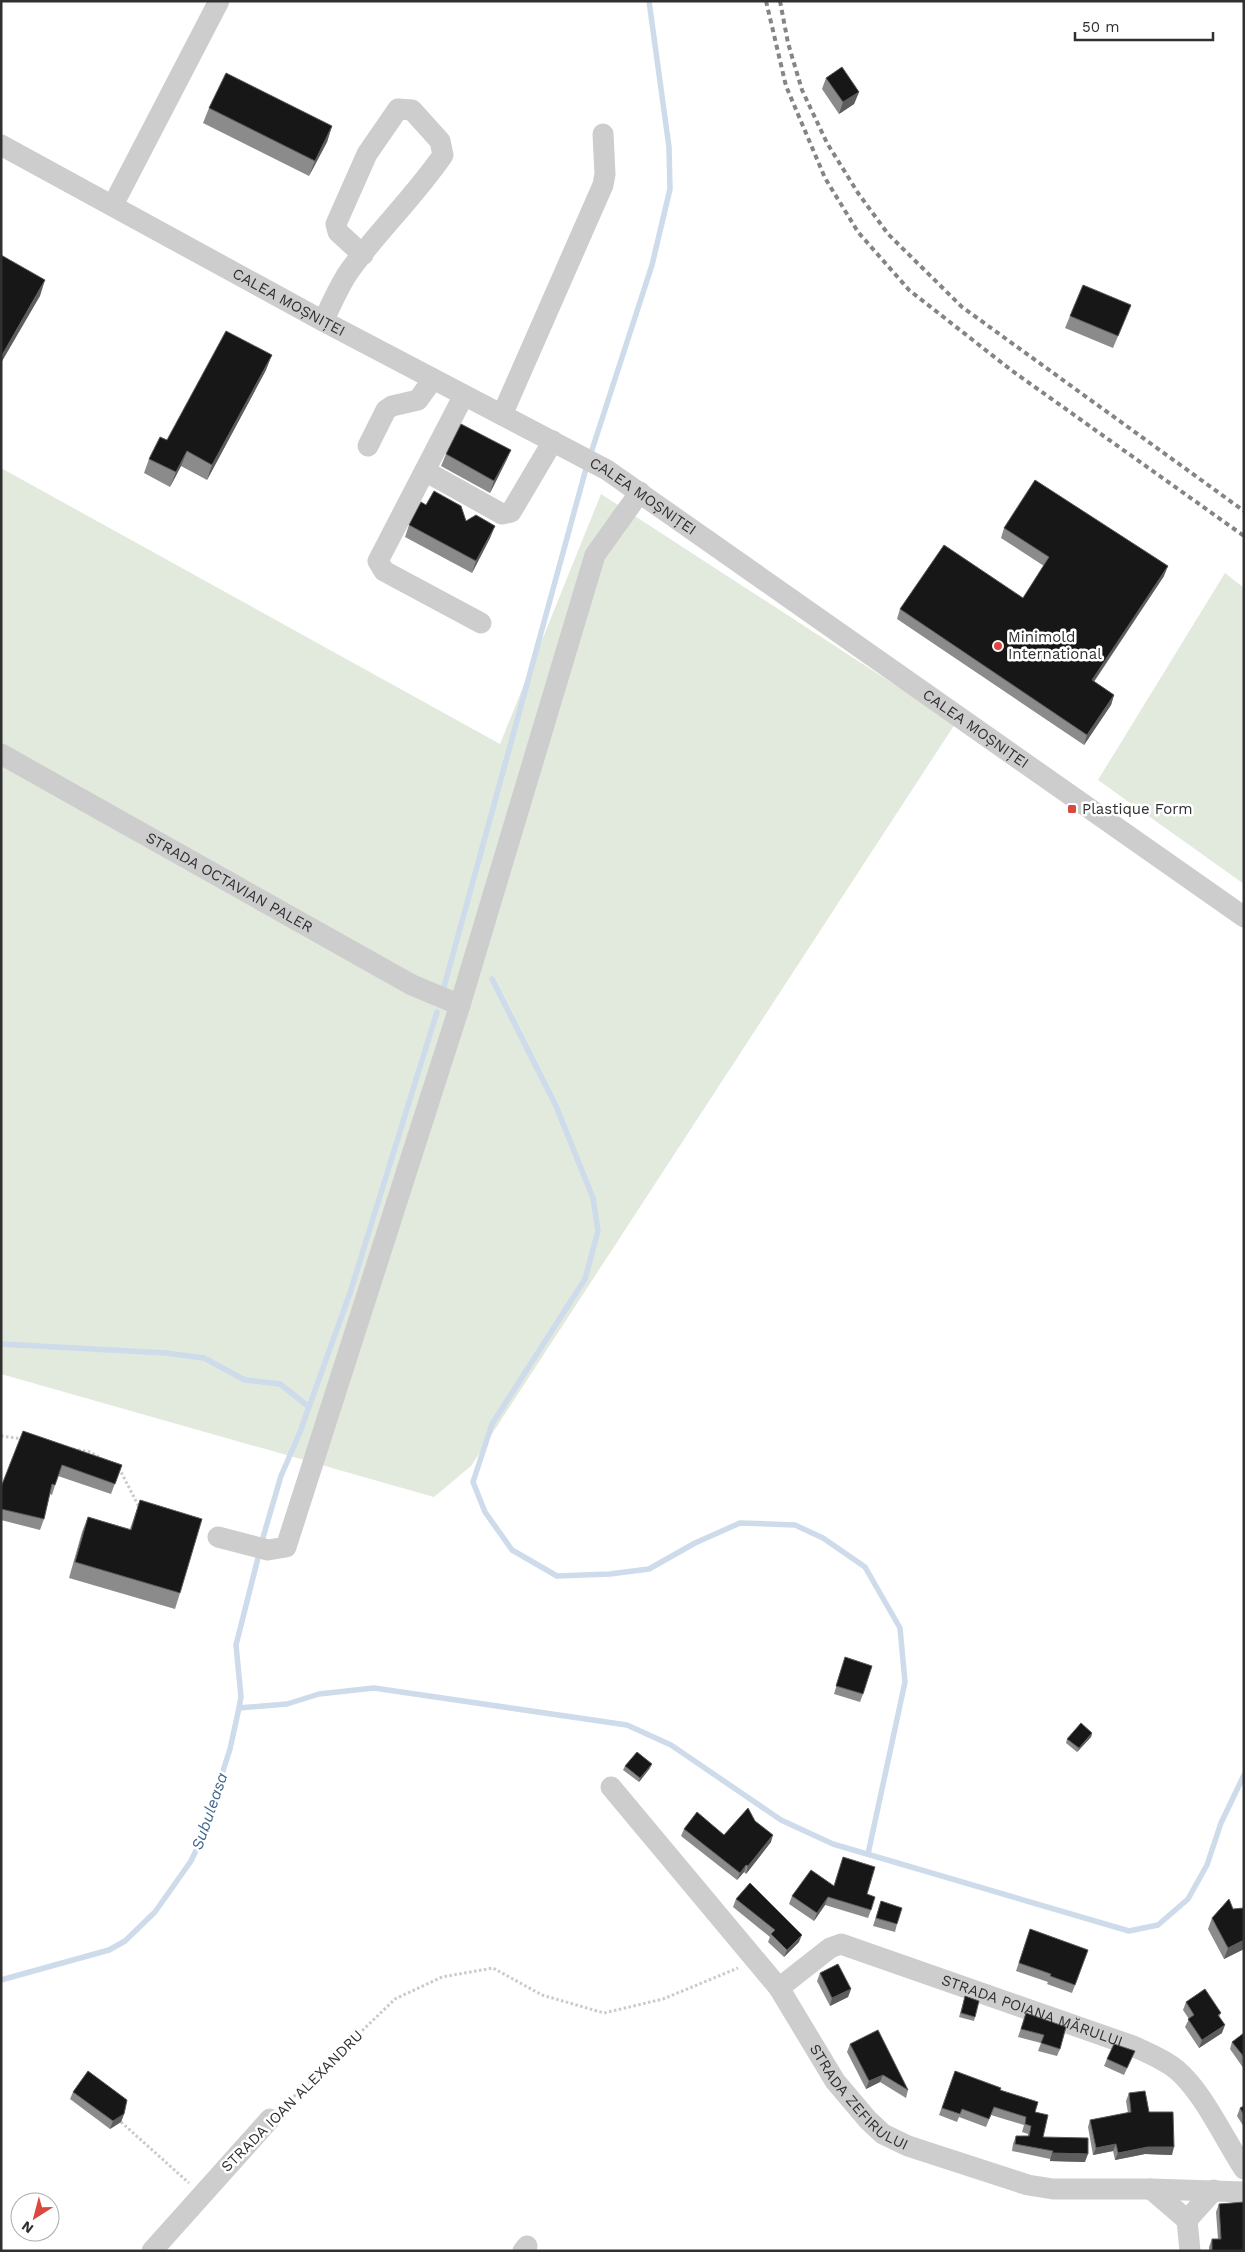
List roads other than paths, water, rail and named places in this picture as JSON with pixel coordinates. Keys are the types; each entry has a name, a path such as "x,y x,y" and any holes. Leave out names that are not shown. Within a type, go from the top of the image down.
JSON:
{"street":[{"path":"112,206 219,1"},
{"path":"323,321 346,277 421,187 442,155 440,142 412,110 398,109 367,154 336,224 338,232 363,255"},
{"path":"502,415 603,185 606,174 603,134"},
{"name":"CALEA MOȘNIȚEI","path":"1,146 433,380 607,470 1244,917"},
{"path":"368,446 386,410 392,406 418,400 433,380"},
{"path":"464,395 378,561 380,567 481,624"},
{"path":"425,471 507,515 511,512 553,441"},
{"path":"218,1537 260,1548 286,1547 460,1005 595,556 640,492"},
{"name":"STRADA OCTAVIAN PALER","path":"1,754 412,985 460,1005"},
{"name":"STRADA ZEFIRULUI","path":"611,1787 757,1960 779,1988 835,2081 868,2120 884,2134 908,2146 1028,2185 1053,2189 1151,2189 1244,2192"},
{"name":"STRADA POIANA MĂRULUI","path":"779,1988 830,1948 841,1944 1133,2046 1166,2062 1177,2070 1194,2088 1244,2169"},
{"name":"STRADA IOAN ALEXANDRU","path":"152,2251 201,2194 270,2120"},
{"path":"1151,2189 1187,2220 1190,2251"},
{"path":"1187,2220 1214,2190"}],"waterway":[{"path":"590,456 652,265 670,189 669,147 649,1"},
{"path":"444,987 587,465"},
{"path":"492,979 556,1106 593,1198 598,1231 585,1279 492,1424 473,1482 485,1512 512,1550 557,1576 610,1574 649,1569 695,1543 740,1523 795,1525 823,1538 865,1567 900,1628 905,1682 868,1854"},
{"name":"Subuleasa","path":"1,1980 109,1950 125,1941 155,1912 191,1861 201,1840 230,1749 239,1708 241,1697 236,1645 264,1534 281,1476 300,1432 350,1293 437,1012"},
{"path":"1,1344 166,1353 204,1358 245,1380 280,1384 309,1407"},
{"path":"239,1708 287,1704 319,1694 374,1688 627,1725 671,1745 781,1820 833,1844 1129,1931 1158,1925 1188,1899 1207,1865 1221,1823 1244,1775"}],"railway":[{"path":"766,1 786,86 825,178 858,232 909,290 1011,370 1244,536"},
{"path":"780,1 788,43 802,90 827,143 858,193 888,234 962,307 1244,511"}],"place":[{"name":"Minimold International","path":"998,646"},
{"name":"Plastique Form","path":"1072,809"}]}
